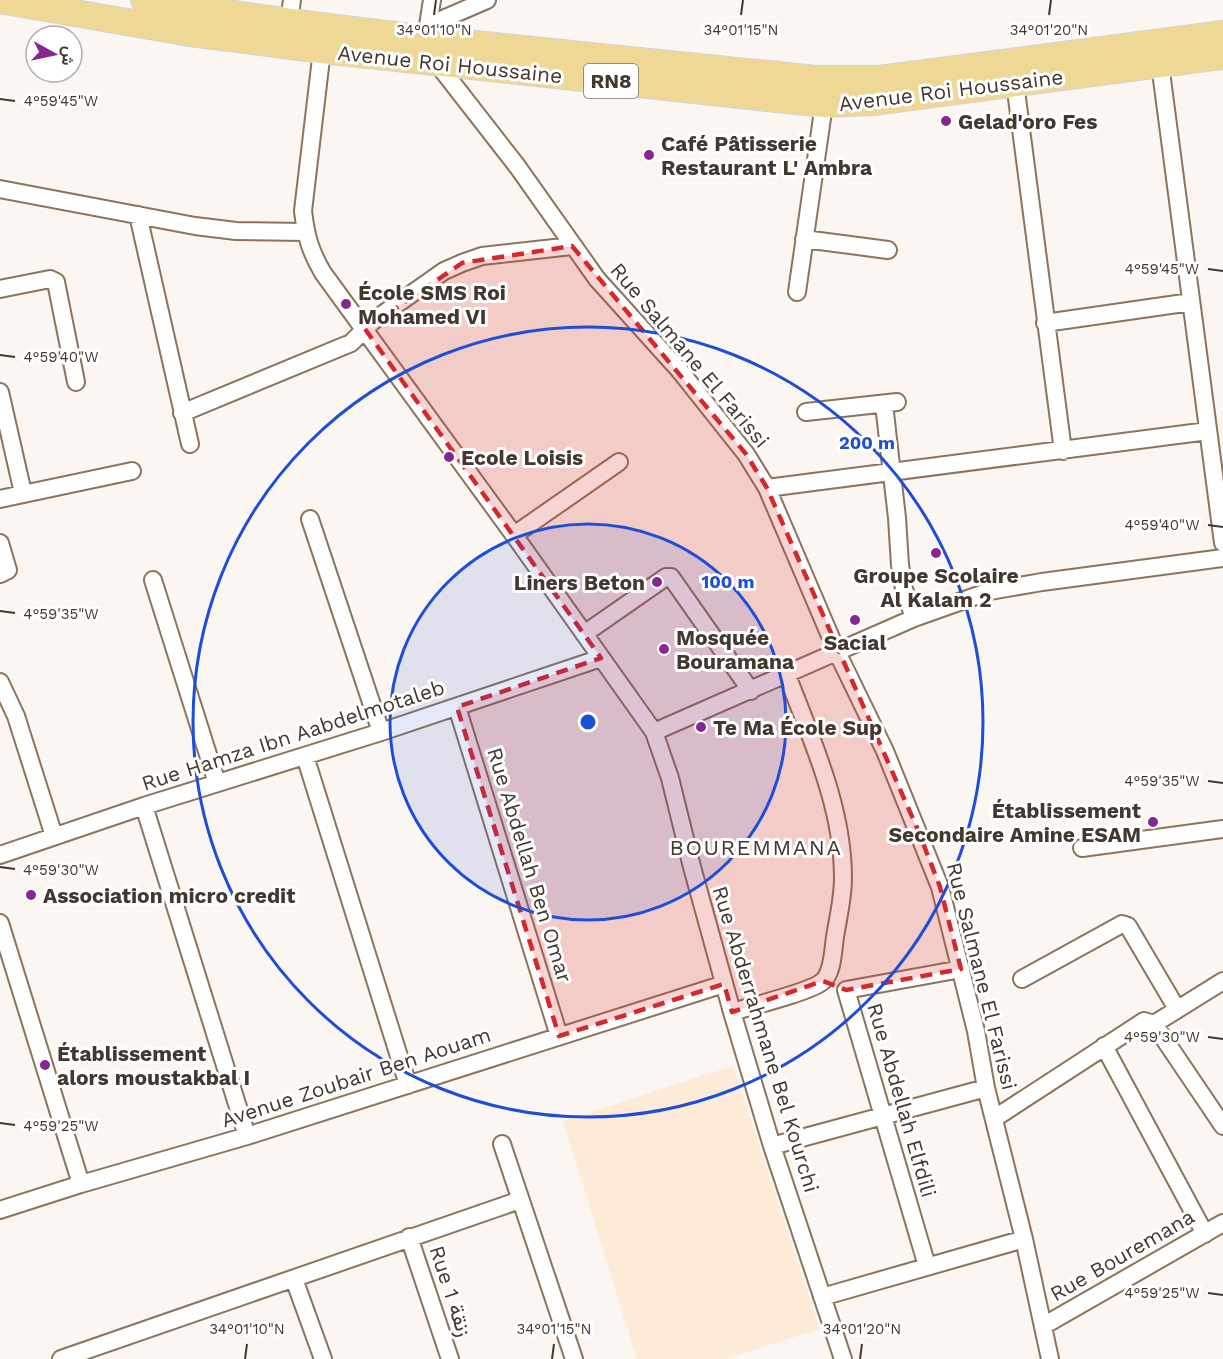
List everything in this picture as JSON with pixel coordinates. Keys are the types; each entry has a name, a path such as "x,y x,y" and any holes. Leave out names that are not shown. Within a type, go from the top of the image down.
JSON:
{"main road":[{"name":"Avenue Roi Houssaine","path":"0,0 190,33 322,50 430,42 816,79 848,80 918,74 1223,34"},
{"name":"Avenue Roi Houssaine","path":"144,0 291,11 430,42 824,104 873,102 1223,56"}],"street":[{"path":"430,42 432,0"},
{"path":"430,42 487,0"},
{"name":"Rue Salmane El Farissi","path":"430,42 572,246 597,279 708,405 746,454 767,488 837,652 885,751 940,887 976,1031 986,1088 1024,1239 1050,1359"},
{"name":"Rue Abderrahmane Bel Kourchi","path":"322,50 304,190 305,232 311,252 323,273 654,732 670,778 724,984 772,1146 843,1359"},
{"path":"1160,64 1223,543"},
{"path":"1015,83 1063,451"},
{"path":"797,292 824,104"},
{"path":"0,189 195,226 236,231 305,232"},
{"path":"138,214 190,444"},
{"path":"804,239 888,250"},
{"path":"182,413 351,343 373,321 444,271 462,263 482,256 572,246"},
{"path":"0,289 50,279 56,282 76,382"},
{"path":"1045,323 1191,302"},
{"path":"0,392 8,463 23,493"},
{"path":"806,412 891,403 891,471 900,565 904,589 914,618"},
{"path":"767,488 1208,431"},
{"path":"514,535 619,462"},
{"path":"0,499 132,471"},
{"path":"310,519 381,732"},
{"path":"0,543 8,570 0,574"},
{"path":"654,732 914,618 970,598 1013,586 1223,558"},
{"path":"584,634 666,577 671,577 751,691"},
{"path":"153,580 217,783"},
{"name":"Rue Hamza Ibn Aabdelmotaleb","path":"0,855 601,658"},
{"path":"732,1012 798,992 823,981 832,957 843,877 841,858 831,796 788,675"},
{"path":"0,682 16,716 54,836"},
{"name":"Rue Abdellah Ben Omar","path":"457,707 560,1036"},
{"path":"305,756 408,1085"},
{"path":"144,806 247,1137"},
{"path":"1082,848 1223,829"},
{"path":"0,923 81,1184"},
{"path":"1022,979 1122,924 1128,926 1177,1010"},
{"name":"Rue Abdellah Elfdili","path":"927,1266 846,990 961,969"},
{"path":"823,981 846,990"},
{"path":"1154,1024 1223,981"},
{"name":"Avenue Zoubair Ben Aouam","path":"0,1210 81,1184 247,1137 724,984"},
{"path":"995,1118 1144,1021 1154,1024 1223,1126"},
{"path":"1104,1046 1205,1234"},
{"path":"772,1146 986,1088"},
{"path":"502,1144 574,1359"},
{"path":"68,1358 520,1200"},
{"name":"Rue Bouremana","path":"1043,1326 1223,1223"},
{"name":"Rue 1 زنقة","path":"409,1237 450,1359"},
{"path":"822,1297 1024,1239"},
{"path":"294,1279 322,1359"}],"highlighted area":[{"path":"572,246 746,454 767,488 918,830 940,887 961,969 846,990 823,981 732,1012 724,984 559,1036 457,707 601,658 365,329 462,263"}],"shaded area":[{"path":"733,1066 820,1329 725,1359 637,1359 563,1121"}],"place":[{"name":"Gelad'oro Fes","path":"946,121"},
{"name":"Café Pâtisserie Restaurant L' Ambra","path":"649,155"},
{"name":"École SMS Roi Mohamed VI","path":"346,304"},
{"name":"Ecole Loisis","path":"449,457"},
{"name":"Groupe Scolaire Al Kalam 2","path":"936,553"},
{"name":"Liners Beton","path":"657,582"},
{"name":"Sacial","path":"855,620"},
{"name":"Mosquée Bouramana","path":"664,649"},
{"name":"Te Ma École Sup","path":"701,727"},
{"name":"Établissement Secondaire Amine ESAM","path":"1153,822"},
{"name":"Association micro credit","path":"31,895"},
{"name":"Établissement alors moustakbal I","path":"45,1065"}],"district":[{"name":"BOUREMMANA","path":"756,847"}]}
